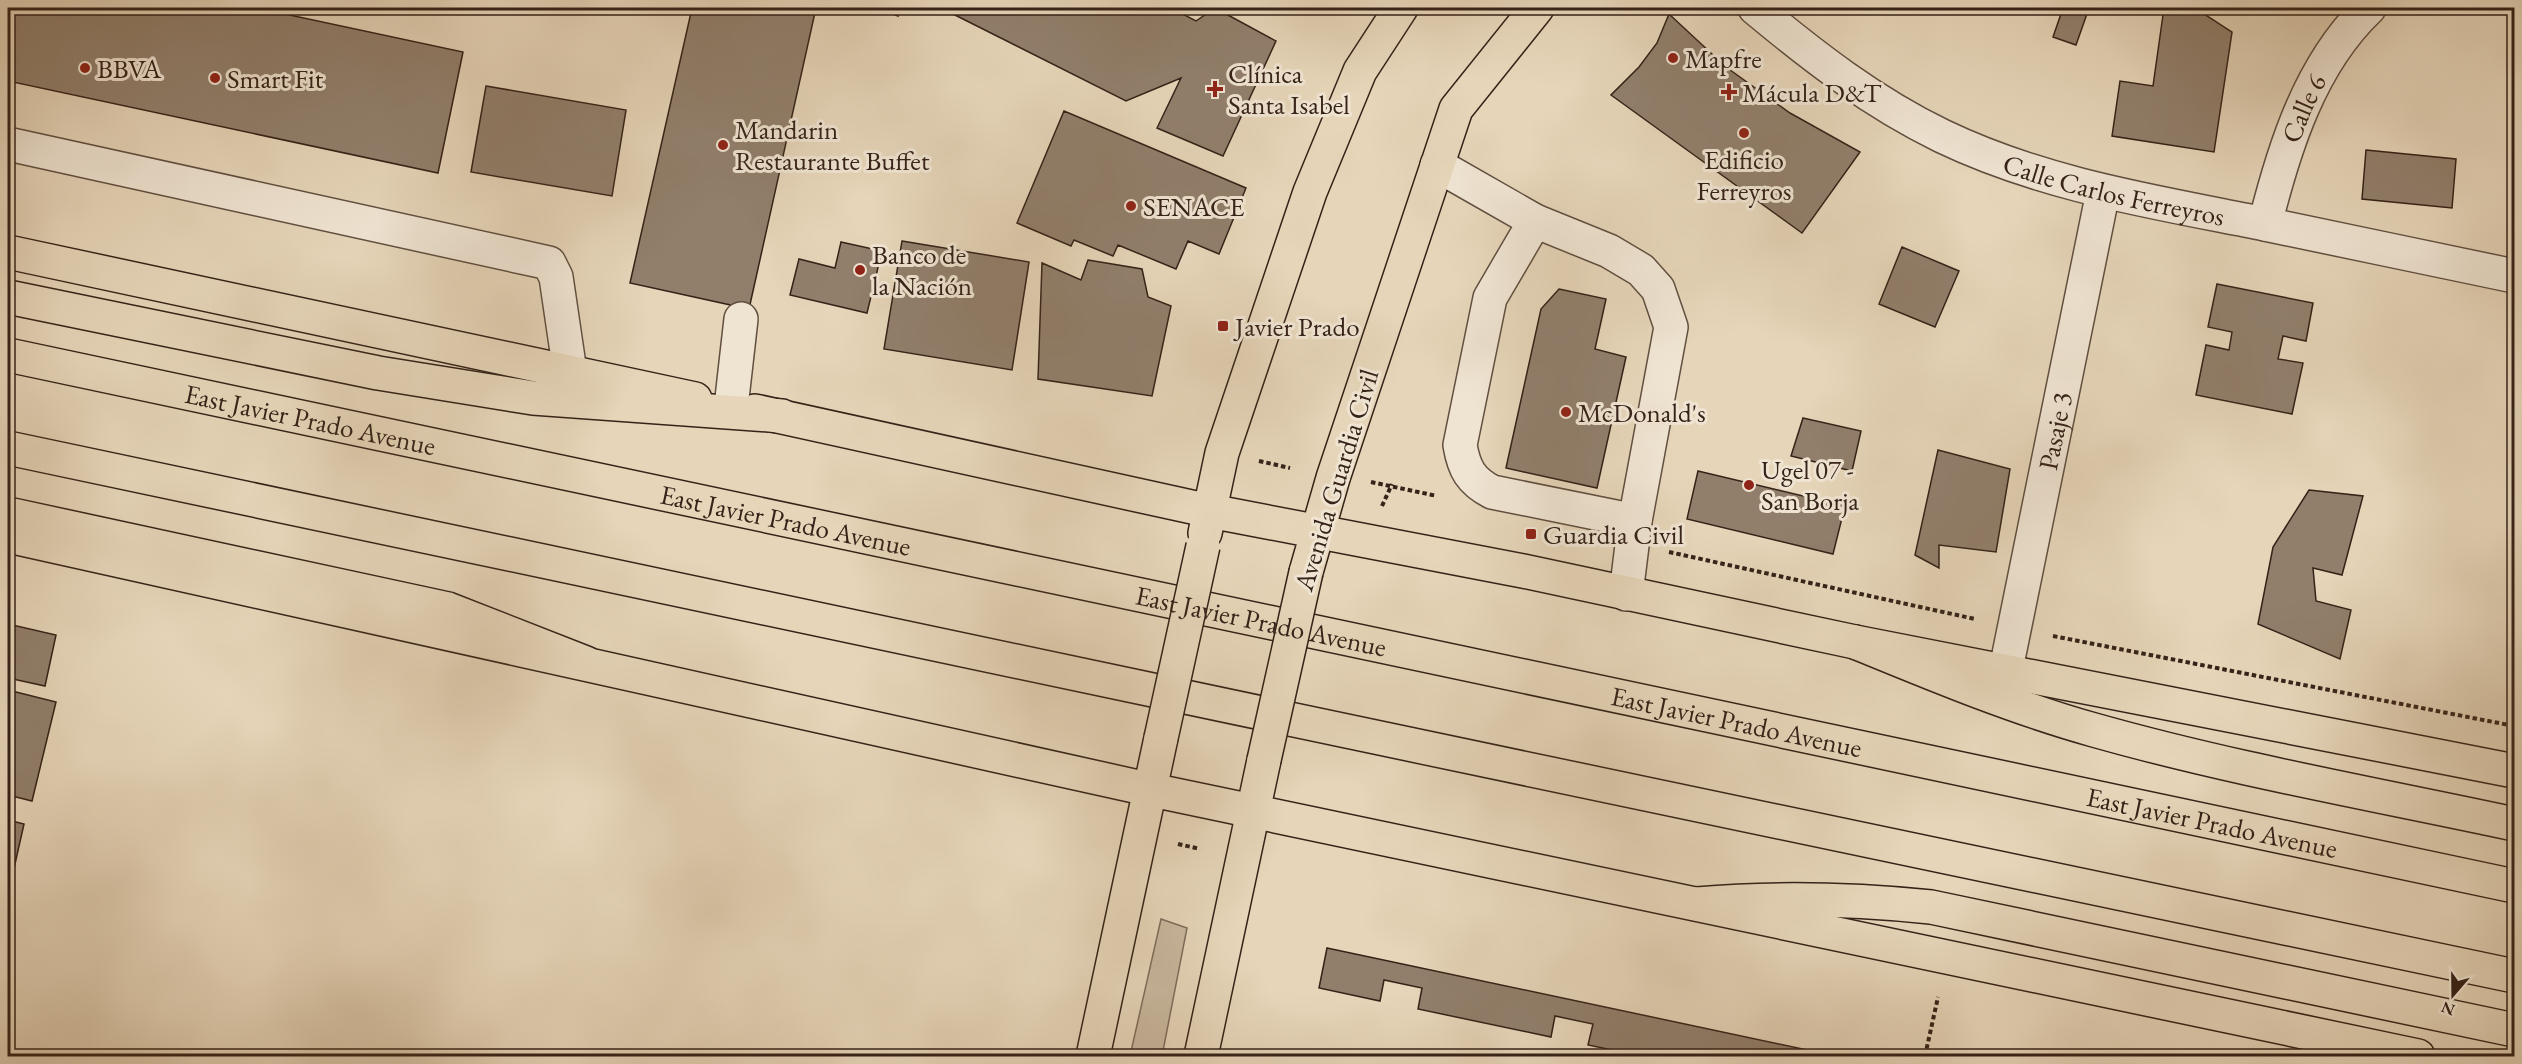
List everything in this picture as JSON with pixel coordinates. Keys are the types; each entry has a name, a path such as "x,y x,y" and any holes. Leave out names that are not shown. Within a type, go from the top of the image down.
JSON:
{"main road":[{"path":"1093,1056 1152,790 1222,453 1310,192 1360,71 1401,8"},
{"name":"Avenida Guardia Civil","path":"1202,1056 1253,810 1316,531 1456,109 1537,8"},
{"path":"8,252 782,416 1210,511 1855,642 2006,669 2514,771"},
{"path":"8,297 378,373 533,398 782,416"},
{"name":"East Javier Prado Avenue","path":"8,355 2514,886"},
{"path":"8,448 861,632 1218,703 2514,976"},
{"path":"8,514 448,609 586,663"},
{"path":"8,536 1152,790 2418,1056"},
{"path":"1855,642 1941,678 2092,729 2156,746 2514,824"},
{"path":"1697,904 1802,898 1855,899 1931,907 2514,1030"}],"street":[{"name":"Calle Carlos Ferreyros","path":"1755,8 1826,67 1889,108 1942,136 1997,160 2103,192 2514,276"},
{"name":"Calle 6","path":"2265,224 2274,187 2295,126 2313,85 2336,46 2369,8"},
{"path":"8,144 549,263 556,277 570,372"},
{"path":"1437,165 1535,221 1609,251 1641,270 1658,289 1671,327 1633,532 1626,594"},
{"name":"Pasaje 3","path":"2006,669 2103,192"},
{"path":"1535,221 1490,298 1460,445 1463,464 1476,483 1492,492 1633,532"},
{"path":"731,407 741,319"}],"path":[{"path":"1258,461 1290,468"},
{"path":"1333,478 1392,484 1449,499"},
{"path":"1633,532 2014,628 2514,726"},
{"path":"1176,844 1200,849"},
{"path":"1925,1056 1938,997"}],"shaded area":[{"path":"1161,919 1187,928 1162,1056 1130,1056"}],"building":[{"path":"8,8 257,8 463,52 438,173 8,81"},
{"name":"Mandarin Restaurante Buffet","path":"692,8 816,8 749,309 630,283"},
{"path":"879,8 897,8 898,16"},
{"name":"Clínica Santa Isabel","path":"941,8 1171,8 1196,21 1215,8 1276,41 1223,156 1157,128 1181,78 1126,101"},
{"path":"2063,8 2089,8 2076,45 2053,37"},
{"path":"2164,8 2195,8 2232,32 2214,152 2112,136 2120,81 2153,86"},
{"name":"Edificio Ferreyros","path":"1669,14 1726,67 1790,113 1860,152 1802,233 1611,95 1639,67 1657,43"},
{"path":"486,86 626,110 612,196 471,172"},
{"name":"SENACE","path":"1064,111 1246,188 1219,254 1188,241 1176,269 1118,245 1113,256 1074,240 1071,246 1017,223"},
{"path":"2366,150 2456,159 2452,208 2362,199"},
{"path":"902,241 1029,262 1012,370 884,349"},
{"path":"841,242 882,251 867,313 790,295 799,259 835,268"},
{"path":"1902,247 1959,271 1935,327 1879,304"},
{"path":"1088,260 1142,269 1148,297 1171,306 1152,396 1038,379 1042,263 1081,280"},
{"path":"2217,284 2313,303 2306,341 2283,336 2278,359 2303,363 2292,414 2196,395 2206,345 2229,350 2232,332 2208,327"},
{"name":"McDonald's","path":"1559,289 1606,299 1595,349 1626,357 1597,488 1506,468 1541,309"},
{"path":"1803,418 1861,431 1852,471 1791,456"},
{"path":"1938,450 2010,469 1996,552 1939,545 1939,568 1915,555"},
{"path":"1698,471 1845,506 1833,554 1687,519"},
{"path":"2309,490 2363,496 2342,575 2313,568 2316,601 2351,610 2340,659 2258,624 2273,547"},
{"path":"8,624 56,635 45,686 8,678"},
{"path":"8,690 56,702 32,801 8,795"},
{"path":"8,820 24,824 8,895"},
{"path":"1327,948 1831,1056 1746,1056 1726,1052 1725,1056 1641,1056 1588,1045 1593,1024 1555,1016 1551,1037 1418,1009 1422,988 1384,980 1380,1001 1319,988"}],"place":[{"name":"Mapfre","path":"1673,58"},
{"name":"BBVA","path":"85,68"},
{"name":"Smart Fit","path":"215,78"},
{"name":"Clínica Santa Isabel","path":"1215,89"},
{"name":"Mácula D&T","path":"1729,92"},
{"name":"Edificio Ferreyros","path":"1744,133"},
{"name":"Mandarin Restaurante Buffet","path":"723,145"},
{"name":"SENACE","path":"1131,206"},
{"name":"Banco de la Nación","path":"860,270"},
{"name":"Javier Prado","path":"1223,326"},
{"name":"McDonald's","path":"1566,412"},
{"name":"Ugel 07 - San Borja","path":"1749,485"},
{"name":"Guardia Civil","path":"1531,534"}]}
